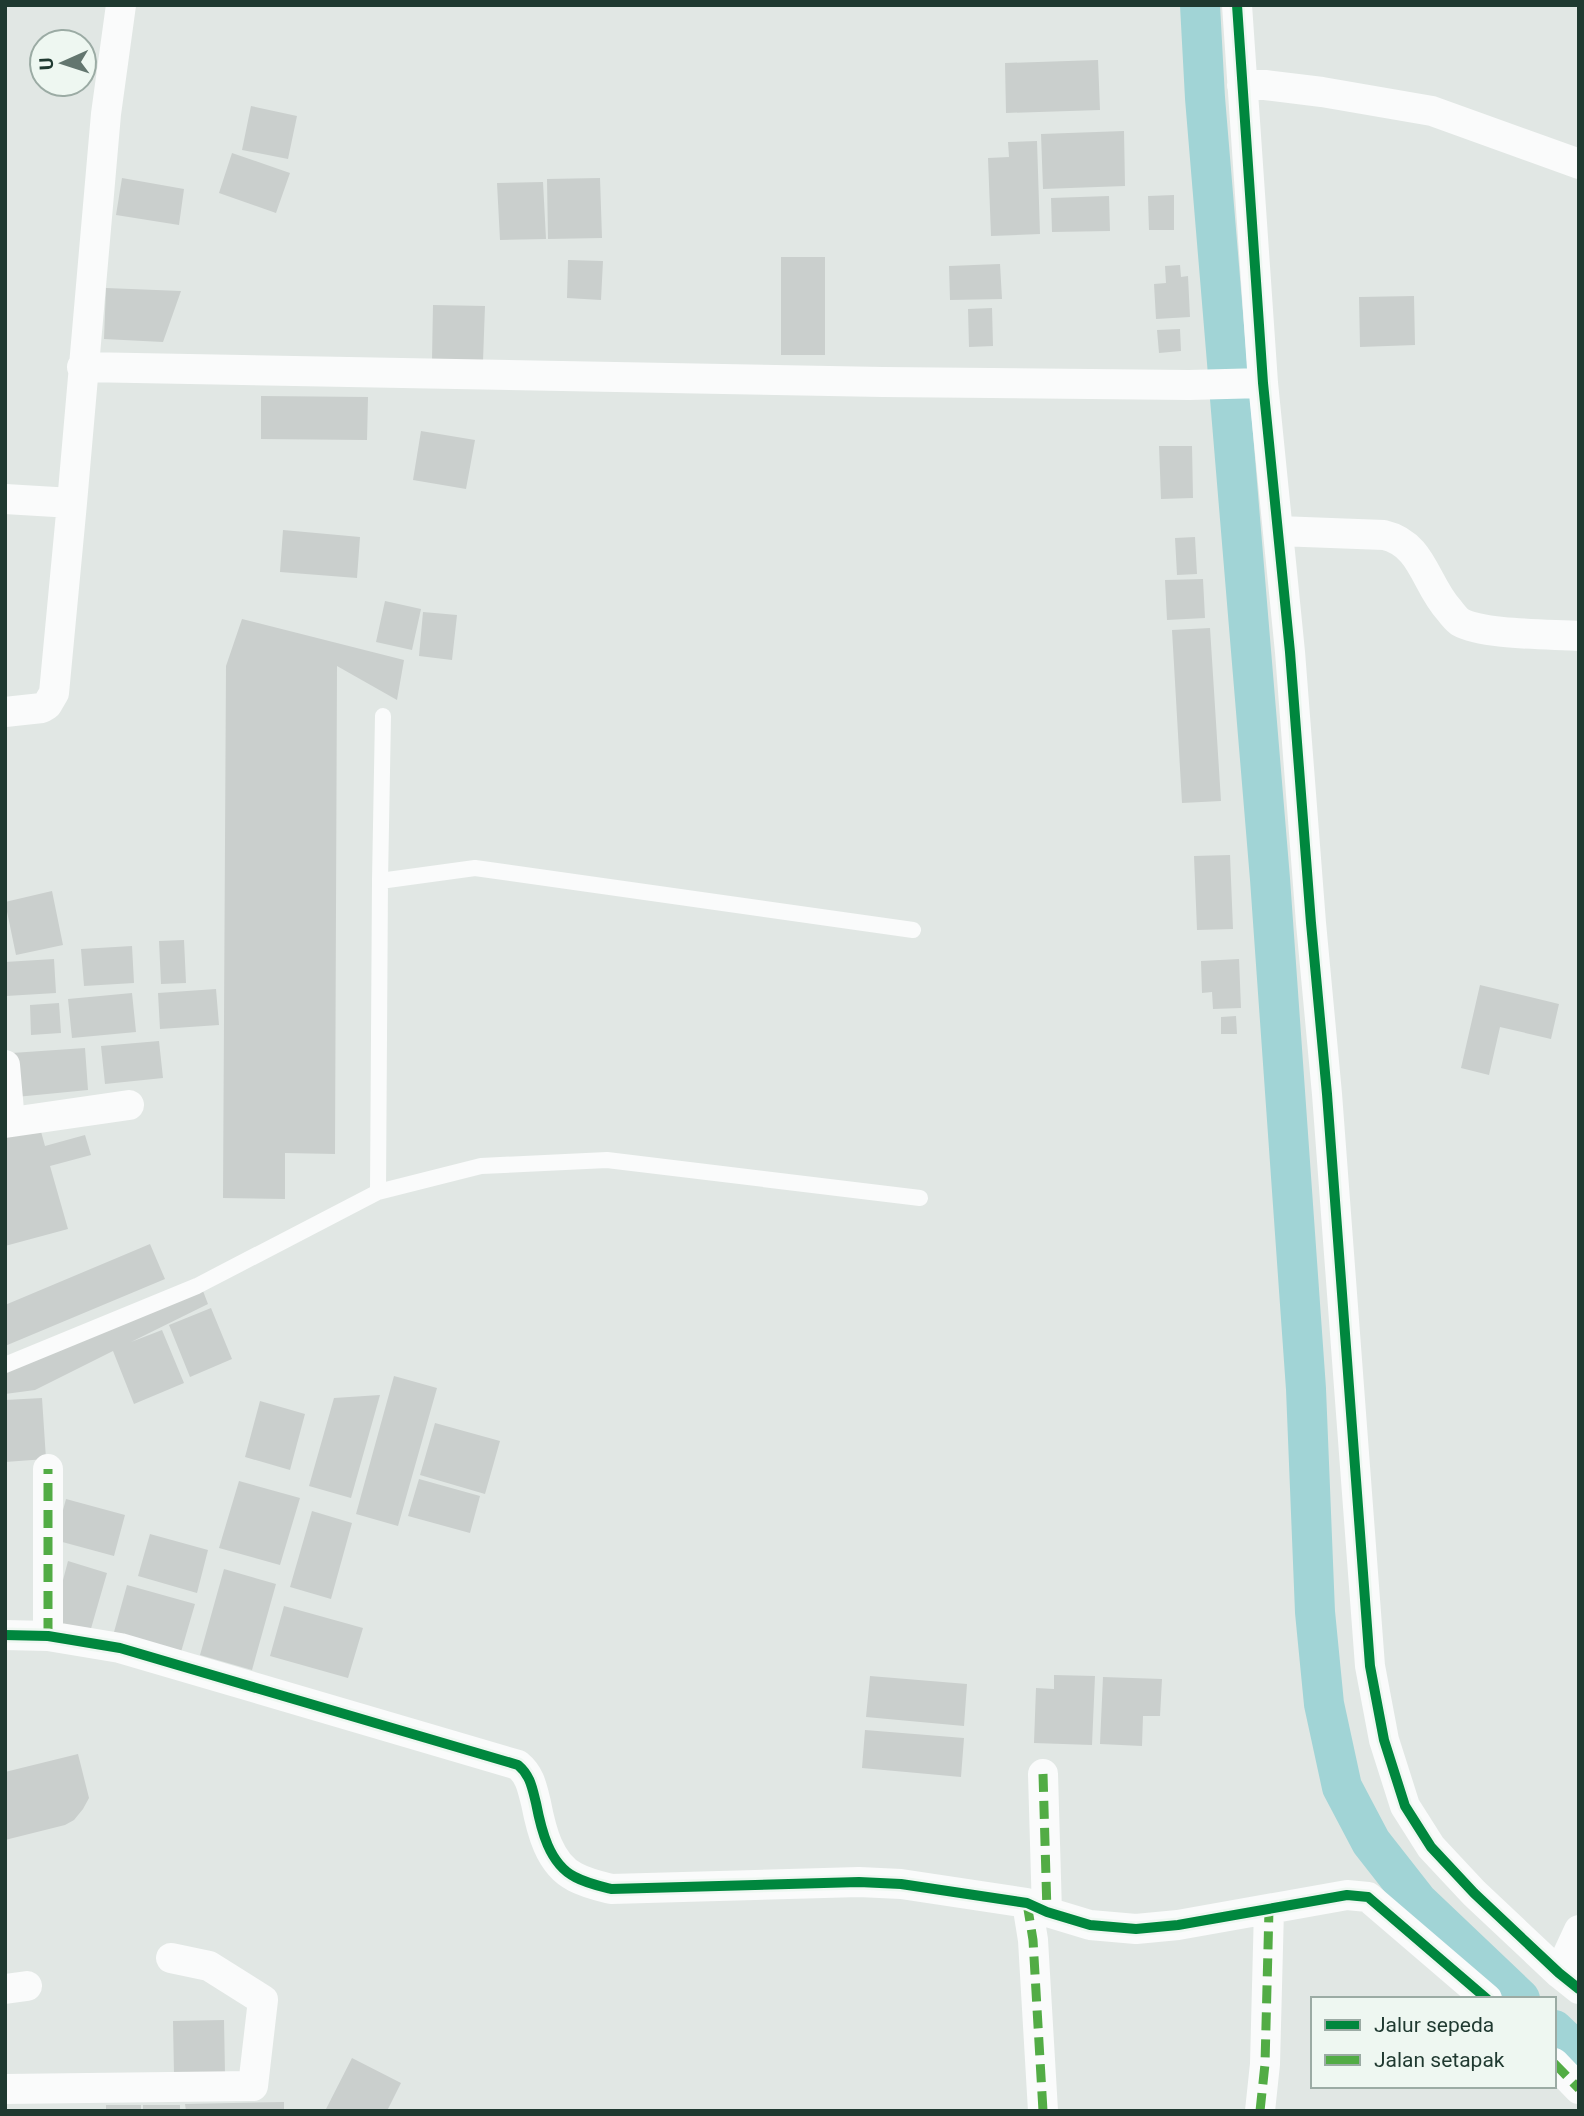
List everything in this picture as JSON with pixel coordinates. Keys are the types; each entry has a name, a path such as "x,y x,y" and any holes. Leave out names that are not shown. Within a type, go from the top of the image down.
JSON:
{"street":[{"path":"5,712 42,708 54,693 106,114 121,5"},
{"path":"1237,5 1254,384 1278,531 1290,652 1327,1094 1370,1666 1382,1727 1405,1806 1431,1847 1474,1893 1569,1981"},
{"path":"1242,85 1322,92 1432,111 1579,164"},
{"path":"82,367 869,382 1254,384"},
{"path":"5,499 72,502"},
{"path":"1278,531 1384,535 1398,538 1412,549 1444,605 1459,621 1481,629 1579,636"},
{"path":"5,1065 8,1123 129,1105"},
{"path":"48,1469 48,1636"},
{"path":"5,1635 48,1636 120,1648 518,1765 526,1771 531,1781 542,1832 558,1863 572,1876 611,1889 859,1882 901,1884 1037,1907 1090,1925 1136,1929 1178,1925 1347,1895 1368,1897 1485,1997"},
{"path":"1043,1774 1037,1907 1032,1940 1043,2111"},
{"path":"1260,2111 1265,2064 1269,1909"},
{"path":"1569,1981 1579,1930"},
{"path":"5,2089 253,2086 263,2000 209,1966 171,1958"},
{"path":"1556,2065 1579,2089"}],"lane":[{"path":"378,1192 383,716"},
{"path":"380,881 475,868 913,930"},
{"path":"5,1366 197,1286 378,1192 481,1166 607,1160 920,1198"}],"building":[{"path":"1098,60 1100,110 1006,113 1005,63"},
{"path":"251,106 297,116 288,159 242,150"},
{"path":"1124,131 1125,186 1043,189 1041,134"},
{"path":"1037,141 1040,234 991,236 988,158 1009,157 1008,142"},
{"path":"232,153 290,173 276,213 219,193"},
{"path":"122,178 184,189 179,225 116,215"},
{"path":"600,178 602,238 548,239 547,179"},
{"path":"543,182 546,239 500,240 497,183"},
{"path":"1174,195 1174,230 1149,230 1148,196"},
{"path":"1109,196 1110,231 1052,232 1051,198"},
{"path":"781,257 825,257 825,355 781,355"},
{"path":"568,260 603,261 601,300 567,298"},
{"path":"1000,264 1002,299 950,300 949,266"},
{"path":"1180,265 1181,277 1188,276 1190,317 1156,319 1154,284 1166,283 1165,266"},
{"path":"106,288 181,291 163,342 104,339"},
{"path":"1414,296 1415,345 1360,347 1359,297"},
{"path":"433,305 485,306 483,361 432,360"},
{"path":"992,308 993,346 969,347 968,309"},
{"path":"1180,329 1181,351 1159,353 1157,330"},
{"path":"261,396 368,397 367,440 261,439"},
{"path":"421,431 475,440 466,489 413,480"},
{"path":"1159,446 1192,446 1193,498 1161,499"},
{"path":"283,530 360,537 357,578 280,572"},
{"path":"1195,537 1197,574 1177,575 1175,538"},
{"path":"1203,579 1205,618 1167,620 1165,580"},
{"path":"385,601 421,609 412,650 376,642"},
{"path":"423,612 457,615 452,660 419,656"},
{"path":"242,619 404,660 397,700 337,666 335,1154 285,1153 285,1199 223,1198 226,666"},
{"path":"1210,628 1221,801 1182,803 1172,630"},
{"path":"1230,855 1233,929 1197,930 1194,856"},
{"path":"52,891 63,945 16,955 5,902"},
{"path":"184,940 186,983 161,984 159,941"},
{"path":"132,946 134,983 84,986 81,949"},
{"path":"54,959 56,993 6,996 5,962"},
{"path":"1239,959 1241,1008 1213,1009 1212,992 1202,993 1201,961"},
{"path":"1480,985 1559,1004 1551,1039 1500,1027 1489,1075 1461,1068"},
{"path":"216,989 219,1025 160,1029 158,993"},
{"path":"132,993 136,1032 72,1038 68,999"},
{"path":"59,1003 61,1033 31,1035 30,1005"},
{"path":"1236,1016 1237,1034 1221,1034 1221,1017"},
{"path":"159,1041 163,1078 105,1084 101,1046"},
{"path":"85,1048 88,1090 16,1097 12,1053"},
{"path":"40,1128 45,1146 85,1135 91,1155 50,1166 68,1229 5,1246 5,1137"},
{"path":"150,1244 165,1279 5,1346 5,1305"},
{"path":"203,1291 208,1304 131,1342 162,1330 184,1383 134,1404 113,1351 35,1390 5,1394 5,1371"},
{"path":"211,1308 232,1359 190,1377 169,1325"},
{"path":"394,1376 437,1388 398,1526 356,1514"},
{"path":"380,1395 351,1498 309,1486 334,1398"},
{"path":"42,1398 46,1459 5,1462 5,1400"},
{"path":"260,1401 305,1414 290,1470 245,1457"},
{"path":"435,1423 500,1441 485,1494 420,1475"},
{"path":"419,1479 480,1496 470,1533 408,1516"},
{"path":"239,1481 300,1498 280,1565 219,1548"},
{"path":"66,1499 125,1515 114,1556 55,1540"},
{"path":"312,1511 352,1523 331,1599 290,1587"},
{"path":"150,1534 208,1550 197,1593 138,1576"},
{"path":"68,1561 107,1573 90,1632 52,1622"},
{"path":"224,1569 276,1584 252,1670 200,1655"},
{"path":"127,1585 195,1604 181,1652 114,1632"},
{"path":"284,1606 363,1628 348,1678 270,1656"},
{"path":"1054,1675 1095,1676 1092,1745 1034,1743 1036,1688 1054,1689"},
{"path":"870,1676 967,1684 964,1726 866,1717"},
{"path":"1103,1677 1162,1679 1160,1716 1143,1716 1142,1746 1100,1744"},
{"path":"865,1730 964,1738 961,1777 862,1768"},
{"path":"78,1754 89,1798 74,1820 65,1825 5,1840 5,1772"},
{"path":"224,2020 225,2074 174,2075 173,2021"},
{"path":"352,2058 401,2083 387,2111 325,2111"},
{"path":"284,2102 284,2111 186,2111 185,2104"},
{"path":"106,2105 141,2105 141,2111 106,2111"},
{"path":"143,2105 180,2105 180,2111 143,2111"}],"waterway":[{"path":"1200,5 1205,98 1270,879 1306,1389 1315,1612 1324,1704 1342,1787 1371,1842 1418,1902 1518,1997"},
{"path":"1556,2032 1579,2054"}],"marked path":[{"path":"48,1469 48,1636"},
{"path":"1043,1774 1047,1912"},
{"path":"1027,1903 1033,1940 1043,2111"},
{"path":"1260,2111 1265,2064 1269,1909"},
{"path":"1556,2065 1579,2089"}],"cycle path":[{"path":"1237,5 1263,383 1290,652 1327,1094 1370,1666 1384,1740 1405,1806 1431,1847 1474,1893 1579,1989"},
{"path":"5,1635 48,1636 120,1648 518,1765 530,1782 544,1834 559,1864 579,1879 611,1889 859,1882 901,1884 1027,1903 1090,1925 1136,1929 1178,1925 1347,1895 1368,1897 1485,1997"}]}
